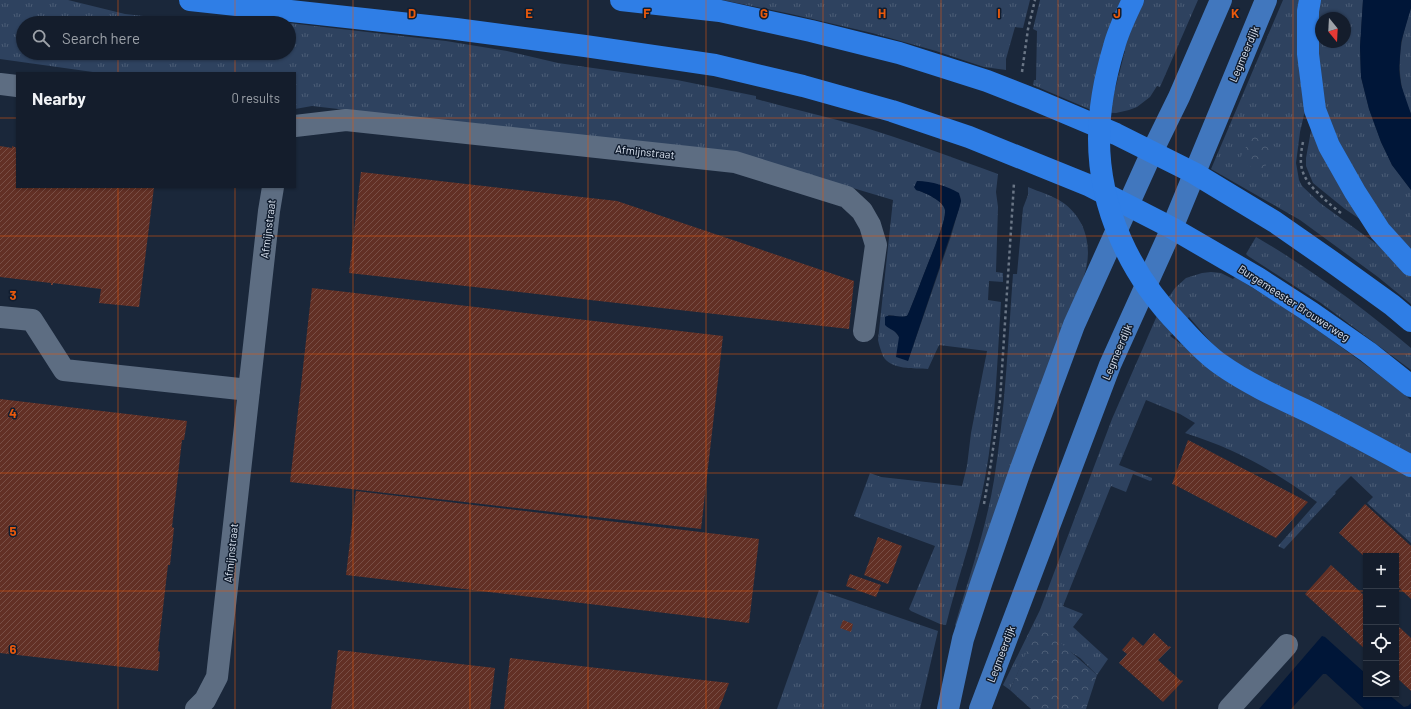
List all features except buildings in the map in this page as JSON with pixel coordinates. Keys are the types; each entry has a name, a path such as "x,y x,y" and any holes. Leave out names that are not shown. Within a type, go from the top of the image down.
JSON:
{"highway":[{"name":"Burgemeester Brouwerweg","path":"190,0 479,32 715,65 803,86 892,111 933,124 1088,185 1172,228 1258,278 1306,309 1368,352 1411,386"},
{"path":"621,0 720,11 811,31 900,53 986,81 1033,99 1116,134 1194,174 1275,222 1386,300 1411,321"},
{"path":"1133,0 1114,45 1106,78 1100,120 1099,141 1104,189 1109,206 1119,234 1140,276 1167,313 1202,350 1221,365 1268,392 1360,438 1411,466"},
{"path":"1310,0 1308,11 1308,54 1315,110 1328,146 1354,192 1380,230 1411,265"}],"main road":[{"path":"948,709 963,640 1020,471 1074,325 1152,152 1179,97 1221,0"},
{"name":"Legmeerdijk","path":"980,709 1110,365 1172,228 1266,0"}],"street":[{"path":"0,84 16,86"},
{"name":"Afmijnstraat","path":"296,126 346,120 735,162 846,197 862,211 870,225 876,245 864,331"},
{"name":"Afmijnstraat","path":"196,709 205,700 216,677 273,188"},
{"path":"0,317 32,320 64,370 249,390"},
{"path":"1229,709 1287,645"}],"path":[{"path":"1021,74 1028,29 1035,0"},
{"path":"983,506 1000,400 1014,183"}],"green space":[{"path":"0,0 68,0 125,14 143,16 16,16 16,60 296,60 296,24 446,41 507,51 558,63 677,80 756,96 756,99 892,136 998,174 996,192 998,207 996,272 1003,273 1003,282 989,281 988,300 1001,302 992,434 981,497 946,625 940,624 909,609 935,546 854,516 870,473 881,477 962,486 967,466 971,433 987,351 939,345 928,369 897,366 886,361 878,340 893,200 731,154 312,106 296,109 296,72 93,72 0,59","holes":["917,181 936,184 960,196 961,201 951,236 908,361 899,341 899,337 894,330 888,315 902,317 907,316 935,246 943,223 945,214 944,207 937,200 916,190"]},
{"path":"722,0 1030,0 1023,28 1015,27 1006,59 1006,70 984,67 936,51 872,33"},
{"path":"1040,0 1126,0 1113,97 1125,51 1122,50 1142,0 1198,0 1160,87 1157,86 1150,97 1137,107 1116,113 1096,112 1033,85 1034,80 1036,80 1037,31 1033,29"},
{"path":"1283,0 1303,0 1307,102 1300,132 1296,163 1299,180 1302,186 1320,203 1397,259 1411,275 1411,304 1378,277 1300,220 1211,169"},
{"path":"1318,0 1363,0 1360,47 1361,77 1369,109 1381,142 1392,165 1411,190 1411,254 1396,238 1340,152 1319,89 1319,48 1351,48 1351,12 1318,12"},
{"path":"1411,8 1411,114 1402,87 1400,61 1403,35"},
{"path":"1312,125 1370,226 1345,209 1313,183 1306,166"},
{"path":"1253,134 1277,148 1261,173 1239,160"},
{"path":"1028,187 1050,195 1062,202 1077,217 1086,235 1088,245 1087,266 1084,276 1087,277 957,627 955,625 982,535 994,480 1004,403 1013,274 1017,274 1023,208 1028,195"},
{"path":"1256,237 1297,262 1336,289 1411,348 1411,370 1321,303 1248,256 1246,254"},
{"path":"1211,272 1221,273 1233,279 1235,277 1347,351 1411,400 1411,458 1271,384 1234,361 1215,347 1189,317 1170,336 1184,346 1411,476 1411,543 1367,503 1373,497 1351,476 1284,549 1278,546 1317,502 1286,480 1254,462 1221,446 1185,433 1195,423 1180,414 1146,400 1119,465 1152,478 1152,480 1150,481 1133,474 1126,492 1111,486 1063,606 1083,614 1073,627 1108,659 1097,675 1080,658 1037,630 1010,690 1003,685 1040,610 1112,419 1159,311 1175,288 1186,278"},
{"path":"819,590 938,631 920,709 777,709"},
{"path":"1044,628 1097,675 1086,709 1031,709 1010,690 1036,630"}],"shaded area":[{"path":"1363,0 1411,0 1411,8 1401,42 1399,70 1401,85 1411,114 1411,190 1392,165 1381,142 1369,109 1361,77 1360,47"},
{"path":"917,181 939,184 949,188 959,193 961,201 908,361 896,357 899,337 885,325 885,317 907,316 935,246 945,214 944,207 941,203 916,190 914,187"},
{"path":"1322,636 1363,671 1363,697 1392,697 1404,707 1411,703 1411,709 1364,709 1326,674 1323,674 1291,709 1259,709"}]}
